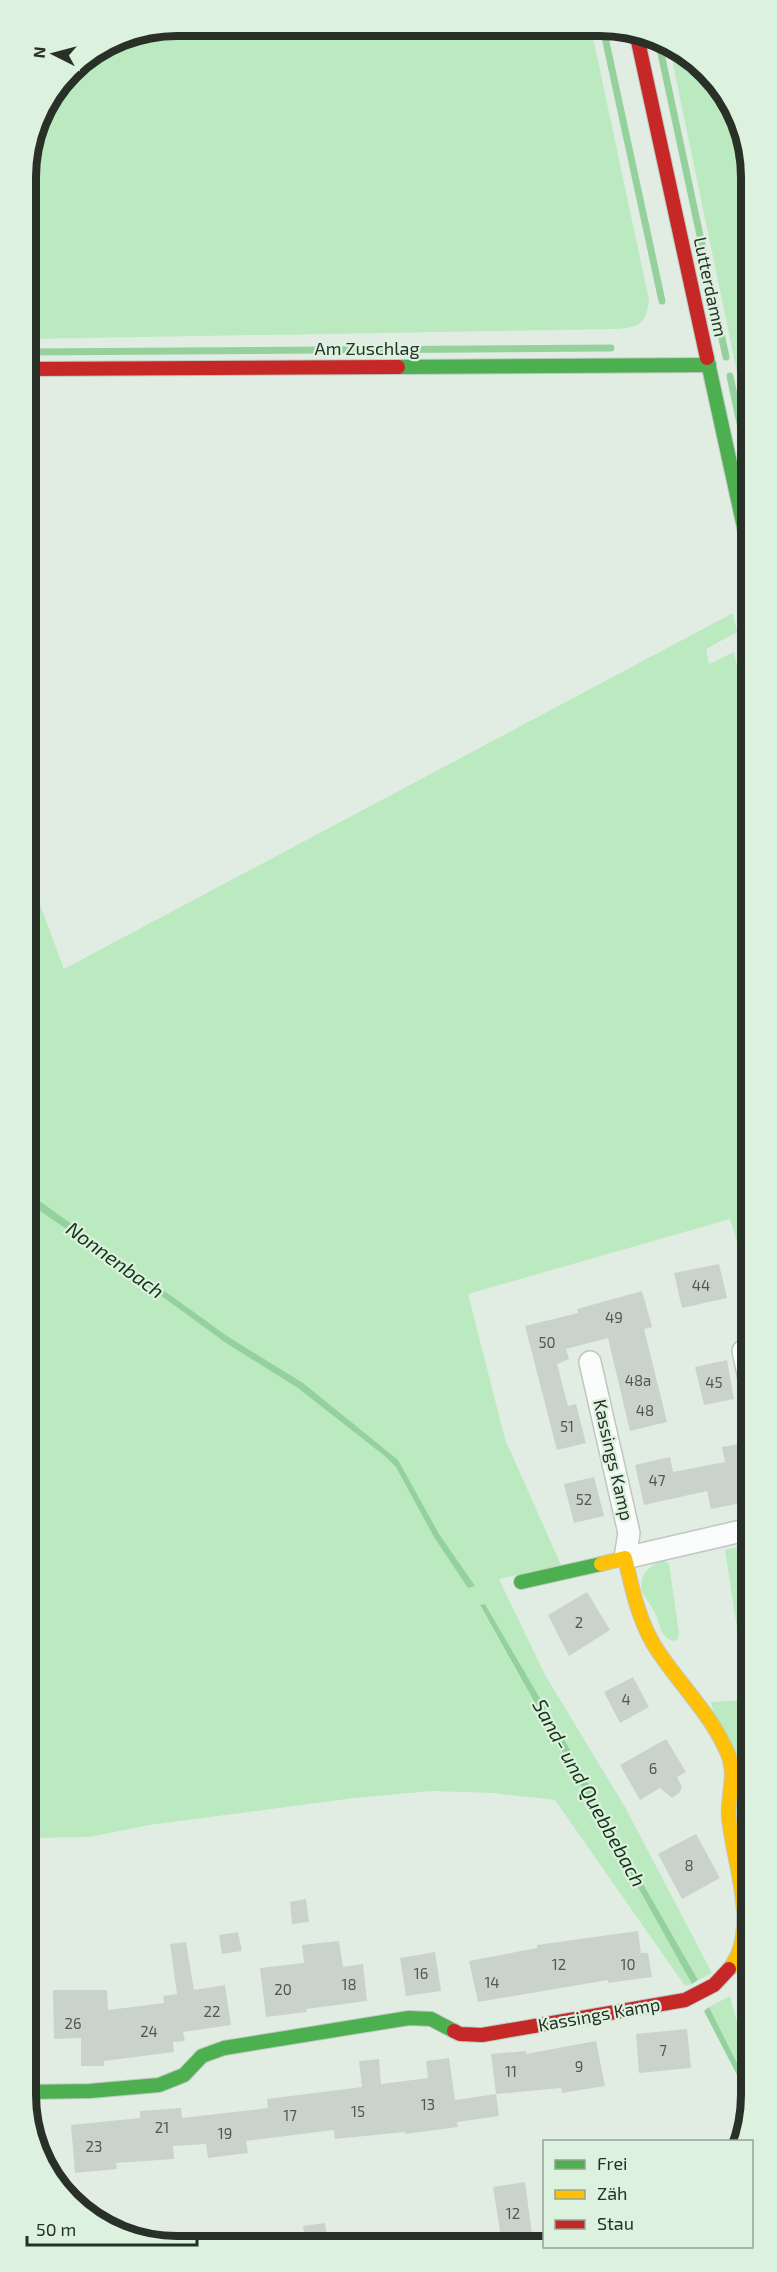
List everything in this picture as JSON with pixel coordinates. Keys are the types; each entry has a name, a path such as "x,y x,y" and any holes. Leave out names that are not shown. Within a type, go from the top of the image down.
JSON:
{"street":[{"name":"Lutterdamm","path":"638,42 741,513"},
{"name":"Am Zuschlag","path":"36,369 709,365"},
{"name":"Kassings Kamp","path":"590,1362 629,1533 625,1558 634,1603 654,1645 705,1716 732,1765 733,1793 729,1815 741,1886"},
{"path":"521,1582 741,1531"},
{"name":"Kassings Kamp","path":"36,2092 90,2091 159,2085 184,2075 202,2056 224,2048 409,2018 431,2019 460,2034 482,2035 685,2000 711,1989 722,1981 741,1956"}],"shaded area":[{"path":"593,36 649,300 644,319 641,323 631,327 36,339 36,168 43,132 65,91 71,84 84,84 84,71 106,55 123,47 159,37"},
{"path":"671,56 700,77 712,91 730,123 738,149 741,168 741,392"},
{"path":"733,613 737,632 706,649 709,664 734,652 741,685 741,1255 730,1219 468,1294 505,1439 561,1565 499,1579 545,1675 625,1807 712,1973 698,1980 618,1840 572,1753 485,1604 480,1606 692,1984 685,1986 555,1800 493,1793 432,1791 354,1798 149,1825 89,1837 36,1838 36,893 64,969"},
{"path":"741,1546 741,1654 725,1550"},
{"path":"662,1561 669,1564 679,1634 675,1641 666,1637 662,1631 655,1613 644,1596 641,1582 648,1569"},
{"path":"741,1700 741,1831 711,1702"},
{"path":"730,1996 741,2037 741,2071 709,2007"}],"water":[{"name":"Nonnenbach","path":"36,1198 227,1336 303,1383 398,1460 439,1534 475,1586 468,1588 434,1537 396,1467 386,1457 298,1388 226,1343 36,1208"},
{"name":"Sand- und Quebbebach","path":"485,1604 572,1753 618,1840 698,1980 692,1984 480,1605"},
{"path":"709,2007 741,2071 741,2083 704,2011"}],"building":[{"path":"719,1264 727,1298 682,1308 674,1273"},
{"path":"642,1291 652,1327 644,1329 667,1422 630,1431 608,1338 566,1349 569,1359 557,1364 568,1406 576,1404 586,1443 557,1450 525,1326 578,1313 577,1309"},
{"path":"727,1360 734,1399 704,1405 695,1367"},
{"path":"741,1444 741,1503 711,1509 707,1491 644,1505 635,1465 670,1457 673,1472 725,1462 722,1447"},
{"path":"594,1477 604,1516 574,1523 564,1484"},
{"path":"587,1592 610,1630 569,1656 548,1615"},
{"path":"633,1677 649,1707 620,1723 604,1692"},
{"path":"666,1739 686,1772 677,1777 682,1787 679,1793 672,1798 660,1788 640,1800 620,1765"},
{"path":"696,1834 720,1878 682,1899 658,1854"},
{"path":"306,1899 309,1922 292,1924 290,1902"},
{"path":"638,1931 641,1953 648,1953 652,1977 608,1983 608,1980 478,2002 469,1961 537,1948 537,1945"},
{"path":"238,1932 242,1951 222,1954 219,1935"},
{"path":"339,1941 343,1967 363,1964 367,2001 266,2017 260,1968 304,1963 302,1945"},
{"path":"186,1942 194,1990 225,1985 231,2025 183,2032 185,2041 173,2042 174,2052 104,2061 104,2066 81,2066 81,2038 54,2039 53,1990 107,1990 108,2010 164,2003 163,1996 177,1994 170,1944"},
{"path":"435,1952 441,1991 406,1996 400,1958"},
{"path":"687,2029 691,2068 639,2073 636,2034"},
{"path":"596,2041 605,2086 562,2093 561,2088 496,2094 491,2054 526,2051 526,2054"},
{"path":"449,2058 455,2100 496,2094 499,2116 457,2122 458,2127 405,2134 405,2132 335,2139 334,2130 246,2141 248,2153 208,2158 206,2144 173,2146 174,2159 116,2163 117,2169 75,2173 71,2125 140,2118 140,2111 181,2108 182,2118 268,2108 267,2099 362,2087 359,2061 379,2059 381,2084 428,2078 426,2061"},
{"path":"525,2182 532,2236 501,2236 493,2187"},
{"path":"325,2223 327,2236 305,2236 303,2226"}],"waterway":[{"path":"605,36 662,301"},
{"path":"660,50 726,357"},
{"path":"36,352 611,348"},
{"path":"730,376 741,428"}],"traffic: fast":[{"path":"707,358 741,513"},
{"path":"398,367 709,365"},
{"path":"521,1582 601,1564"},
{"path":"36,2092 90,2091 159,2085 184,2075 202,2056 224,2048 409,2018 431,2019 454,2031"}],"traffic: slow":[{"path":"601,1564 625,1558 636,1603 648,1635 663,1659 703,1711 728,1754 732,1770 729,1818 741,1889"},
{"path":"729,1969 741,1943"}],"traffic: jam":[{"path":"638,42 707,358"},
{"path":"36,369 398,367"},
{"path":"454,2031 460,2034 482,2035 685,2000 714,1985 729,1969"}]}
